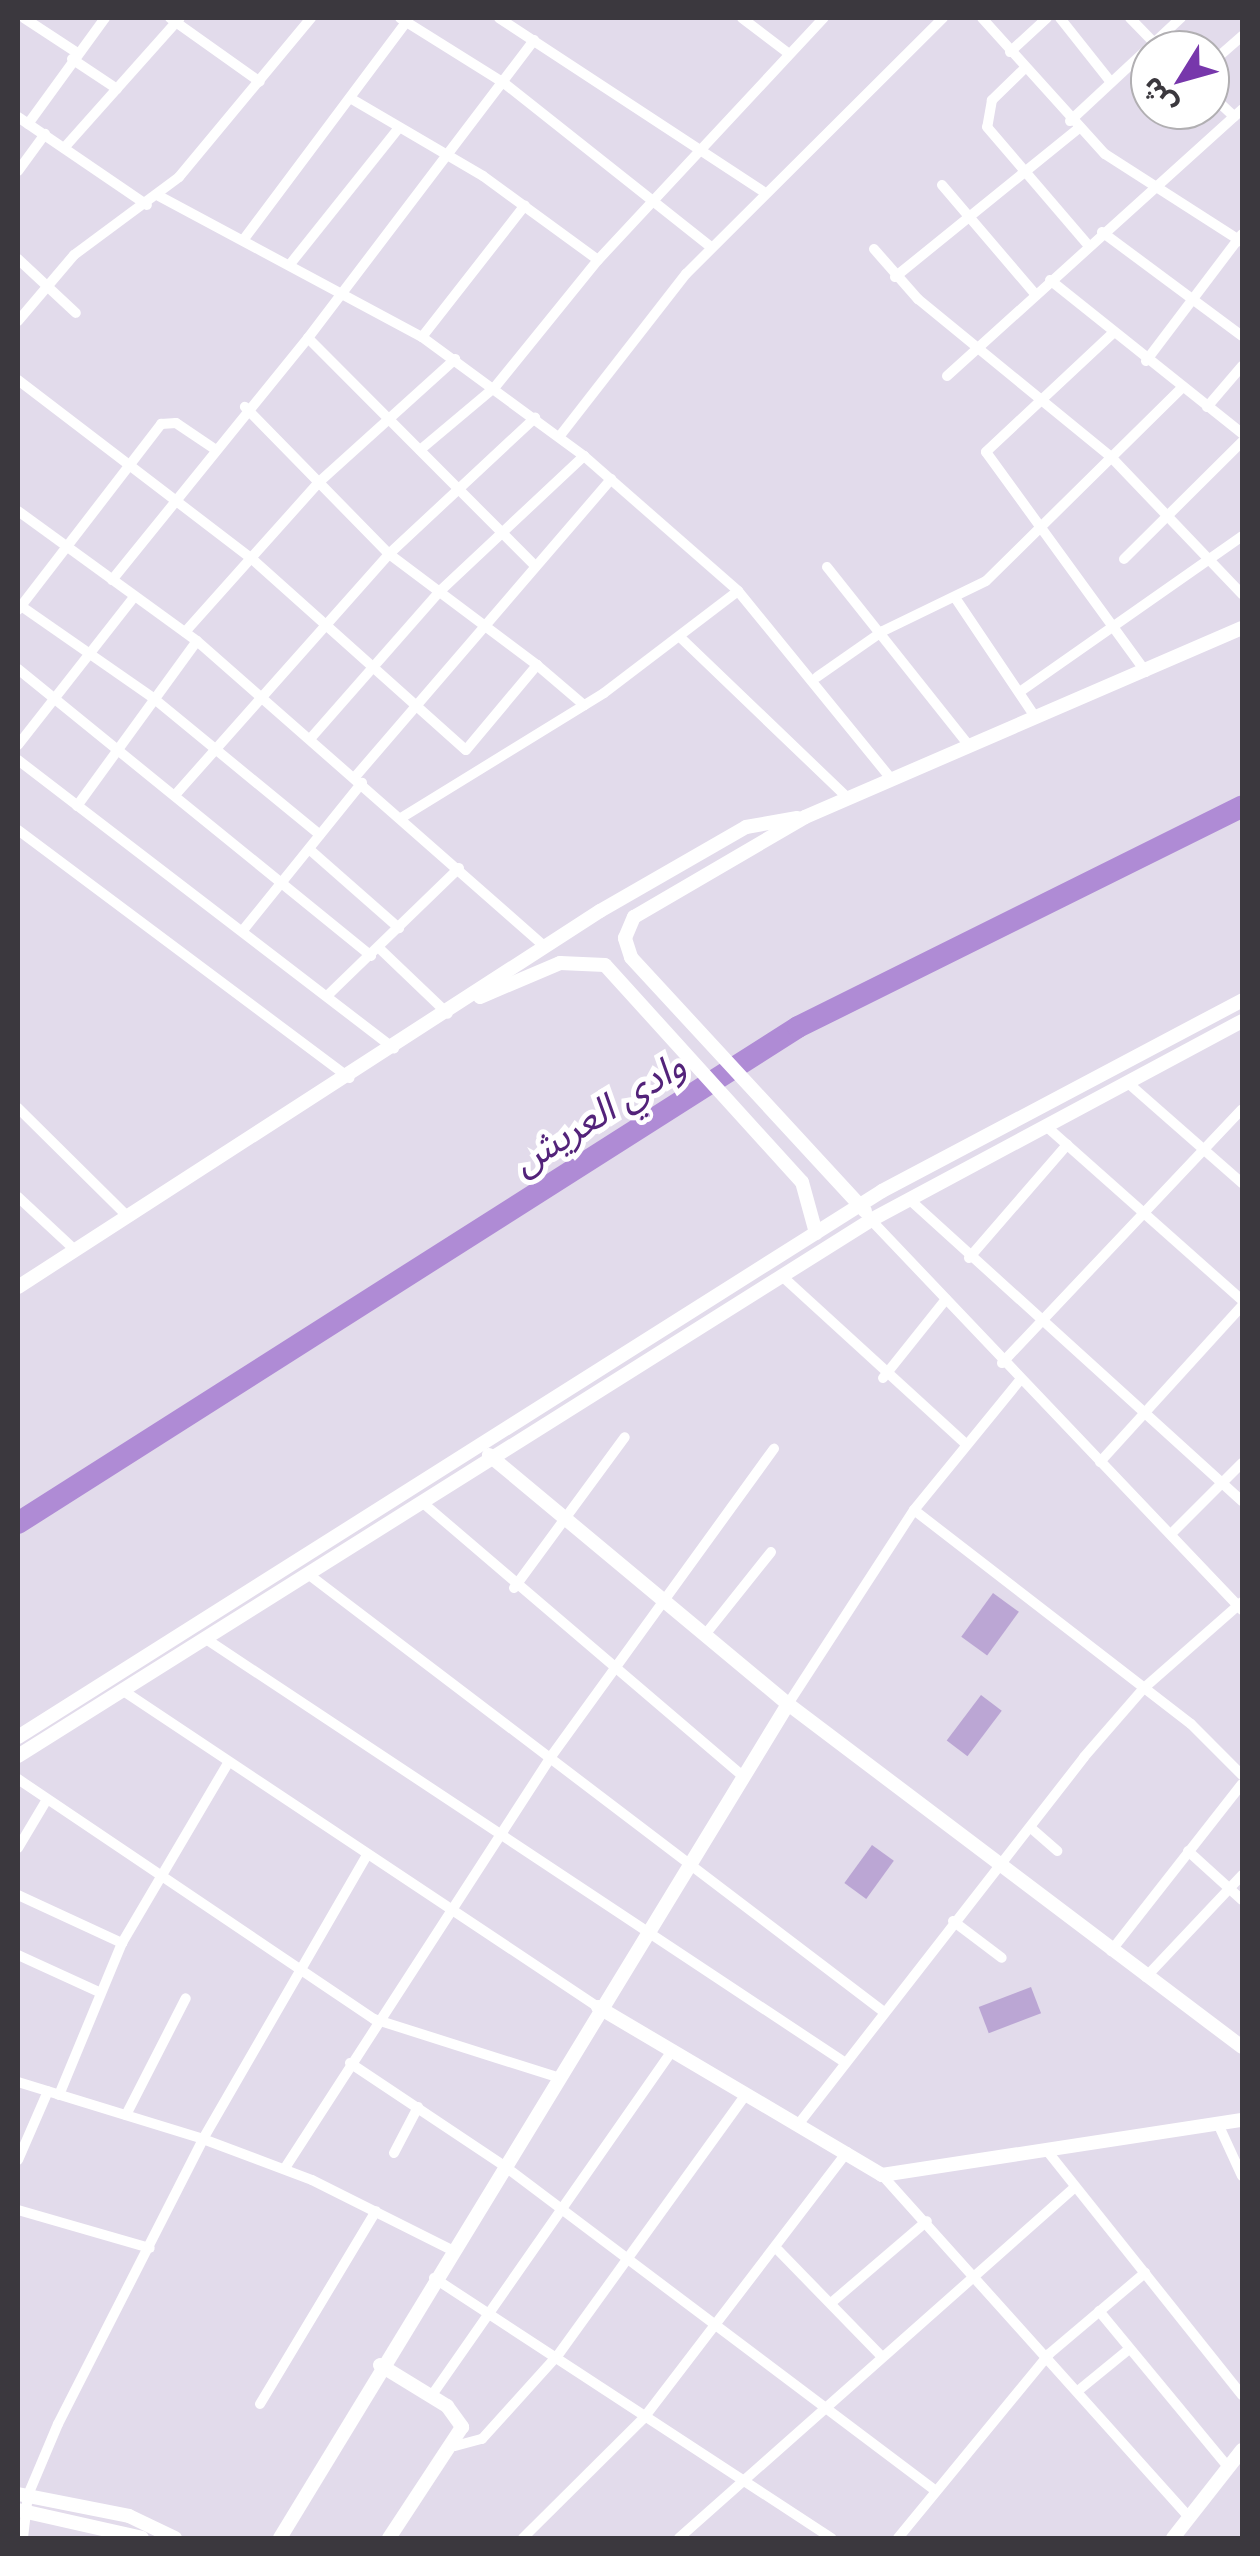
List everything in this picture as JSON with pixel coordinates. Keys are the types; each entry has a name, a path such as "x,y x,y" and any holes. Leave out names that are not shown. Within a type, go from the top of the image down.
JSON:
{"street":[{"path":"24,18 117,89"},
{"path":"104,18 23,120 147,205"},
{"path":"18,322 46,284 159,196 311,18"},
{"path":"499,18 703,146 762,191"},
{"path":"742,18 788,53"},
{"path":"420,450 495,387 598,260 824,18"},
{"path":"559,437 711,247 762,191 943,18"},
{"path":"982,18 1074,125 1149,188 1241,238 1146,361"},
{"path":"1010,52 1047,18"},
{"path":"1060,18 1110,80"},
{"path":"64,148 176,19 260,82"},
{"path":"244,239 406,19 504,83 656,198 711,247"},
{"path":"112,580 246,408 349,294 534,40"},
{"path":"895,277 1025,172 1074,125 1130,60"},
{"path":"1024,70 984,118 1088,245"},
{"path":"350,98 525,205 598,260"},
{"path":"948,376 1149,188 1238,112"},
{"path":"291,263 398,129"},
{"path":"18,170 45,134"},
{"path":"942,186 1035,294"},
{"path":"159,196 349,294 422,337 584,456 738,592 816,677 892,780"},
{"path":"422,337 525,205"},
{"path":"1102,232 1242,336"},
{"path":"874,249 895,277 1111,457 1172,515 1242,594"},
{"path":"18,259 76,313"},
{"path":"1050,280 1146,361 1242,433"},
{"path":"1113,334 986,452 1146,672"},
{"path":"308,338 535,566"},
{"path":"186,632 318,483 455,359"},
{"path":"1207,408 1242,366"},
{"path":"18,380 251,558 485,766"},
{"path":"816,677 883,631 956,600 1043,526 1181,388"},
{"path":"246,408 389,554 487,626 584,705"},
{"path":"176,794 258,694 389,554 459,493 535,418"},
{"path":"213,448 168,421 63,546 19,608 152,696 320,835"},
{"path":"1124,559 1242,442"},
{"path":"310,739 439,592 584,456"},
{"path":"244,929 309,850 358,780 611,479"},
{"path":"18,512 197,641 544,946"},
{"path":"1020,691 1113,622 1213,562 1242,536"},
{"path":"827,567 883,631 970,747"},
{"path":"401,818 584,705 682,639 738,592"},
{"path":"18,746 53,695 136,596"},
{"path":"956,600 1036,718"},
{"path":"797,2126 954,1921 1144,1688 1241,1606 1002,1362 644,972 624,944 638,912 806,817 1242,628"},
{"path":"682,639 849,799"},
{"path":"77,806 152,696 197,641"},
{"path":"466,750 536,665"},
{"path":"19,674 53,695 448,1015"},
{"path":"18,760 329,994 394,1048"},
{"path":"19,1283 470,1001 544,946 746,827 806,817"},
{"path":"18,830 349,1078"},
{"path":"309,850 400,928"},
{"path":"329,994 459,868"},
{"path":"470,1001 580,958 605,964 802,1182 816,1232"},
{"path":"18,1737 861,1204 1242,1000"},
{"path":"18,1756 871,1220 1242,1021"},
{"path":"1128,1084 1242,1183"},
{"path":"18,1108 128,1217"},
{"path":"1002,1362 1041,1327 1242,1109"},
{"path":"1047,1128 1242,1303 1100,1462"},
{"path":"969,1258 1067,1145"},
{"path":"18,1197 74,1250"},
{"path":"910,1200 1041,1327 1242,1501"},
{"path":"783,1277 883,1378 964,1442"},
{"path":"883,1378 946,1298"},
{"path":"280,2538 380,2365 598,2007 788,1704 914,1510 964,1442 1020,1380"},
{"path":"514,1588 567,1521 625,1437"},
{"path":"480,1445 567,1521 663,1593 788,1704 998,1868 1242,2047"},
{"path":"284,2168 374,2020 550,1758 663,1593 774,1448"},
{"path":"1171,1534 1242,1462"},
{"path":"423,1503 514,1588 742,1776"},
{"path":"914,1510 1144,1688 1242,1775"},
{"path":"708,1631 771,1552"},
{"path":"308,1574 687,1866 884,2012"},
{"path":"206,1639 496,1838 844,2062"},
{"path":"122,1690 366,1857 598,2007 882,2175 1049,2354 1190,2518"},
{"path":"18,2160 54,2093 122,1943 228,1763"},
{"path":"18,1780 374,2020 557,2078"},
{"path":"1111,1951 1242,1784"},
{"path":"18,1848 46,1800"},
{"path":"1031,1828 1057,1851"},
{"path":"1188,1851 1242,1900"},
{"path":"23,2538 22,2503 203,2140 366,1857"},
{"path":"1146,1977 1242,1875"},
{"path":"18,1895 122,1943"},
{"path":"954,1921 1002,1958"},
{"path":"18,1954 99,1992"},
{"path":"126,2115 186,1998"},
{"path":"432,2395 566,2214 671,2052"},
{"path":"350,2062 504,2165 714,2330 936,2491"},
{"path":"18,2082 284,2168 450,2250"},
{"path":"455,2446 482,2439 558,2355 745,2096"},
{"path":"394,2153 418,2107"},
{"path":"882,2175 1242,2120"},
{"path":"1218,2126 1242,2176"},
{"path":"523,2538 643,2419 778,2250 847,2152"},
{"path":"1048,2152 1242,2395"},
{"path":"679,2538 974,2272 1074,2188"},
{"path":"18,2210 150,2248"},
{"path":"260,2404 376,2211"},
{"path":"832,2304 926,2221"},
{"path":"778,2250 880,2356"},
{"path":"898,2538 1049,2354 1145,2273"},
{"path":"433,2278 558,2355 738,2485 831,2538"},
{"path":"1099,2311 1228,2468"},
{"path":"1079,2390 1128,2350"},
{"path":"380,2365 432,2395 461,2421 455,2446 389,2538"},
{"path":"1173,2538 1242,2454"},
{"path":"22,2503 110,2533 142,2538"},
{"path":"22,2503 129,2516 175,2538"},
{"path":"692,2527 704,2538"}],"shaded area":[{"path":"993,1593 1019,1612 987,1655 961,1637"},
{"path":"981,1695 1002,1711 967,1756 947,1741"},
{"path":"872,1845 894,1861 866,1899 844,1883"},
{"path":"1031,1987 1041,2013 989,2033 979,2007"}],"waterway":[{"name":"وادي العريش","path":"18,1523 798,1027 1242,807"}]}
